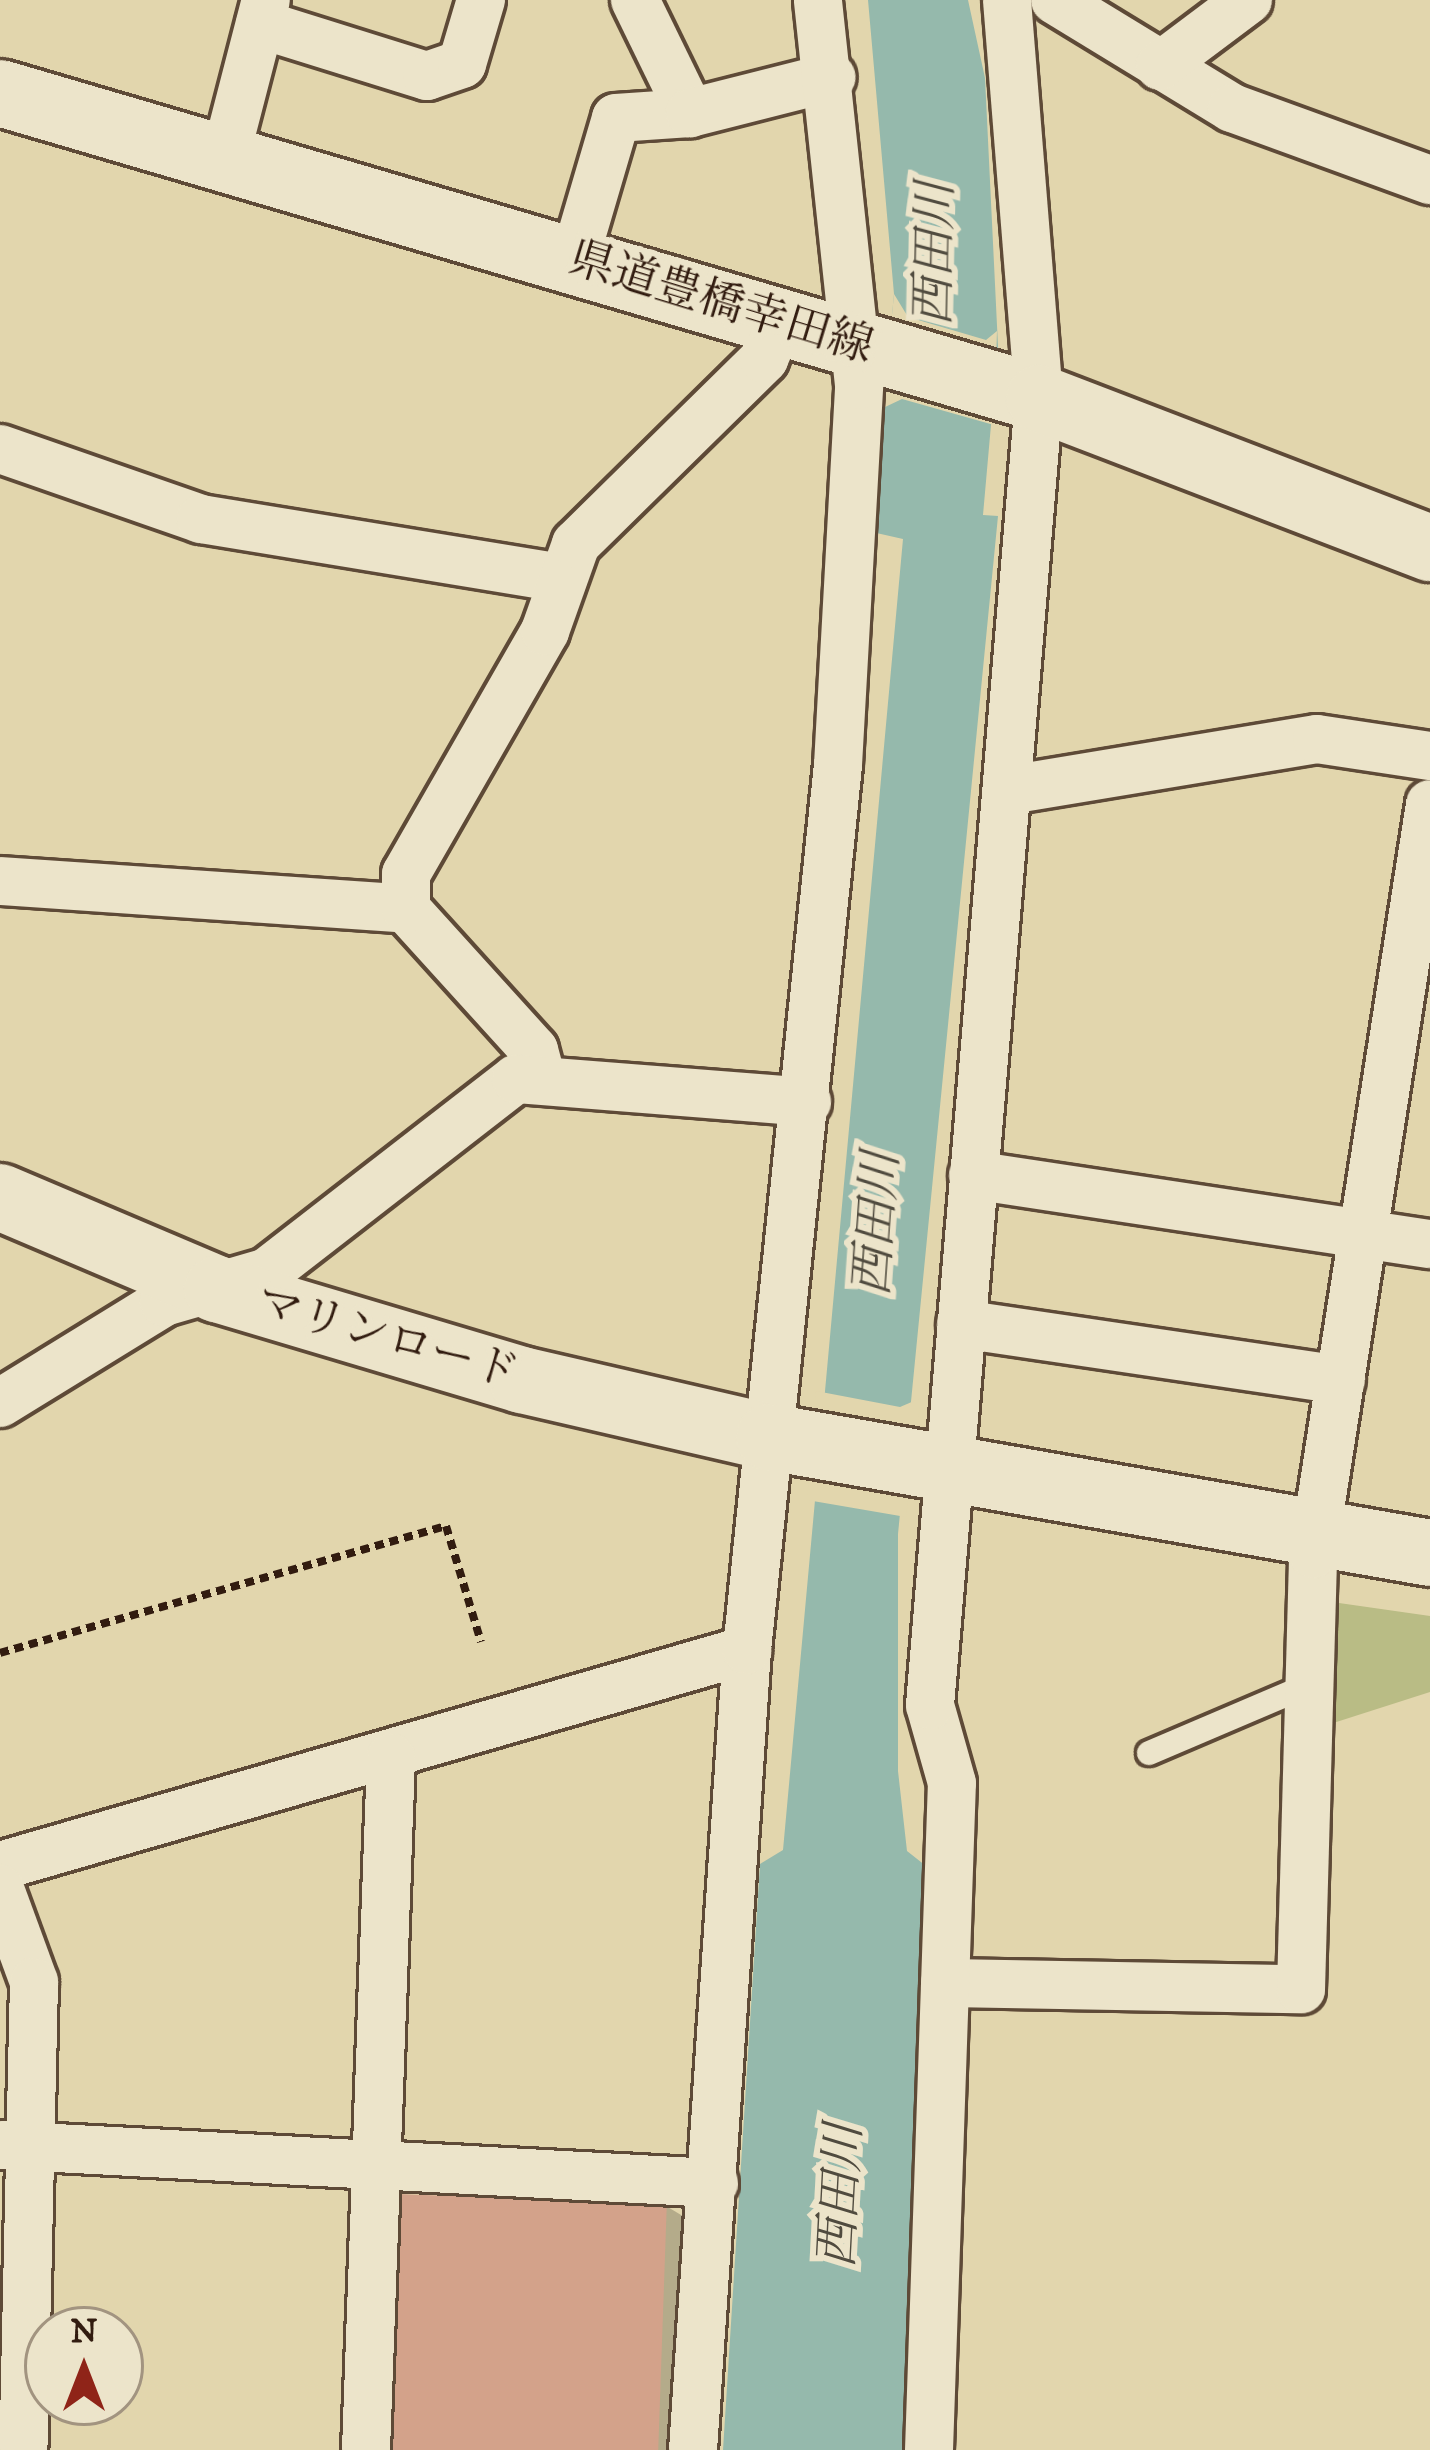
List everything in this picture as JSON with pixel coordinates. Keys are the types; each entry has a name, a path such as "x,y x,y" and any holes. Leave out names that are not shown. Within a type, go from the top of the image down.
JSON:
{"street":[{"path":"225,158 263,12 427,76 463,64 481,0"},
{"path":"635,0 690,113"},
{"path":"694,2450 748,1651 778,1437 839,741 867,348 818,0"},
{"path":"929,2450 952,1783 930,1705 939,1465 962,1324 1009,790 1021,392 1007,0"},
{"path":"1055,0 1160,66 1310,141 1430,180"},
{"path":"1160,66 1248,0"},
{"path":"574,260 616,118 690,113 832,77"},
{"name":"県道豊橋幸田線","path":"0,93 1021,392 1430,548"},
{"path":"542,1080 534,1051 406,909 406,874 544,631 576,544 764,359 780,322"},
{"path":"0,449 201,519 560,578"},
{"path":"1009,790 1317,739 1430,756"},
{"path":"945,1983 1301,1989 1306,1686 1318,1538 1430,804"},
{"path":"0,881 406,909"},
{"path":"0,1403 164,1302 267,1272 516,1078 807,1102"},
{"path":"974,1175 1363,1238 1430,1244"},
{"name":"マリンロード","path":"0,1197 218,1289 522,1380 778,1437 939,1465"},
{"path":"962,1324 1341,1380"},
{"path":"939,1465 1318,1538 1430,1553"},
{"path":"0,1866 748,1651"},
{"path":"366,2450 381,2166 391,1757"},
{"path":"0,1889 34,1982 19,2147 22,2450"},
{"path":"19,2147 714,2183"}],"lane":[{"path":"1149,1753 1306,1686"}],"path":[{"path":"0,1653 446,1526 481,1642"}],"green space":[{"path":"1332,1602 1430,1616 1430,1692 1327,1725"}],"water":[{"name":"西田川","path":"868,0 968,0 985,78 998,346 983,515 998,516 898,1534 898,1771 907,1851 926,1866 904,2450 723,2450 760,1864 783,1850 903,539 872,532 894,294"}],"pier":[{"path":"894,294 908,317 986,340 997,331 994,425 902,399 883,408"},
{"path":"816,1391 900,1407 921,1398 906,1517 807,1500"}],"building":[{"path":"397,2194 667,2203 658,2450 388,2450"}]}
